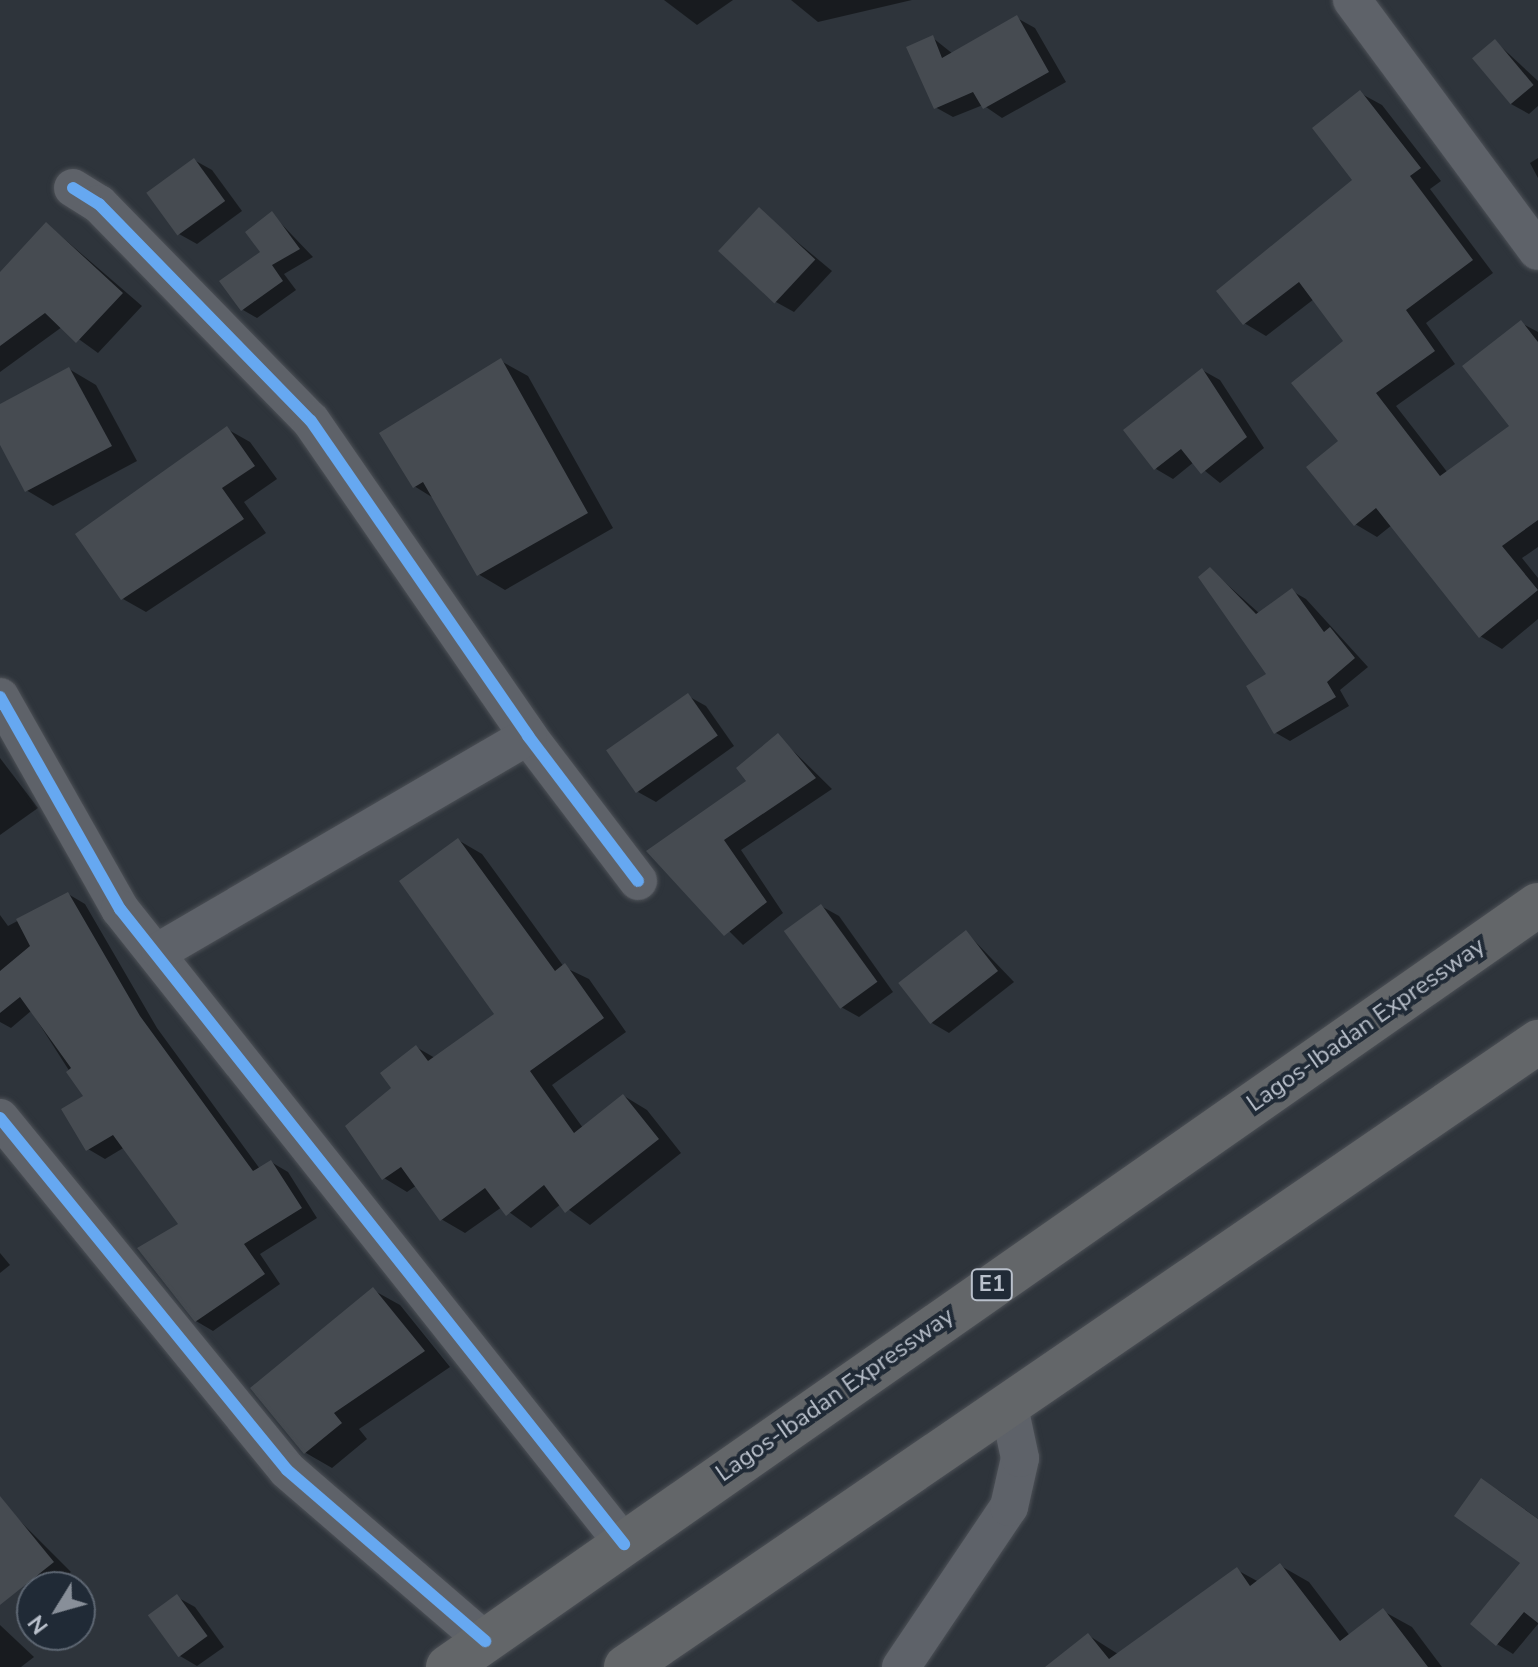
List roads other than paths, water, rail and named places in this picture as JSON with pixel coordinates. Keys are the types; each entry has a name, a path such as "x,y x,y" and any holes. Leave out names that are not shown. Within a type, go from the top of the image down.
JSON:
{"highway":[{"name":"Lagos-Ibadan Expressway","path":"448,1667 1538,905"},
{"path":"626,1667 1008,1402 1538,1042"}],"street":[{"path":"1352,0 1538,251"},
{"path":"73,188 99,204 311,421 528,736 638,881"},
{"path":"0,697 120,909 160,951 624,1544"},
{"path":"160,951 528,736"},
{"path":"2,1126 287,1470 485,1641"},
{"path":"901,1667 1009,1507 1020,1458 1008,1402"}]}
